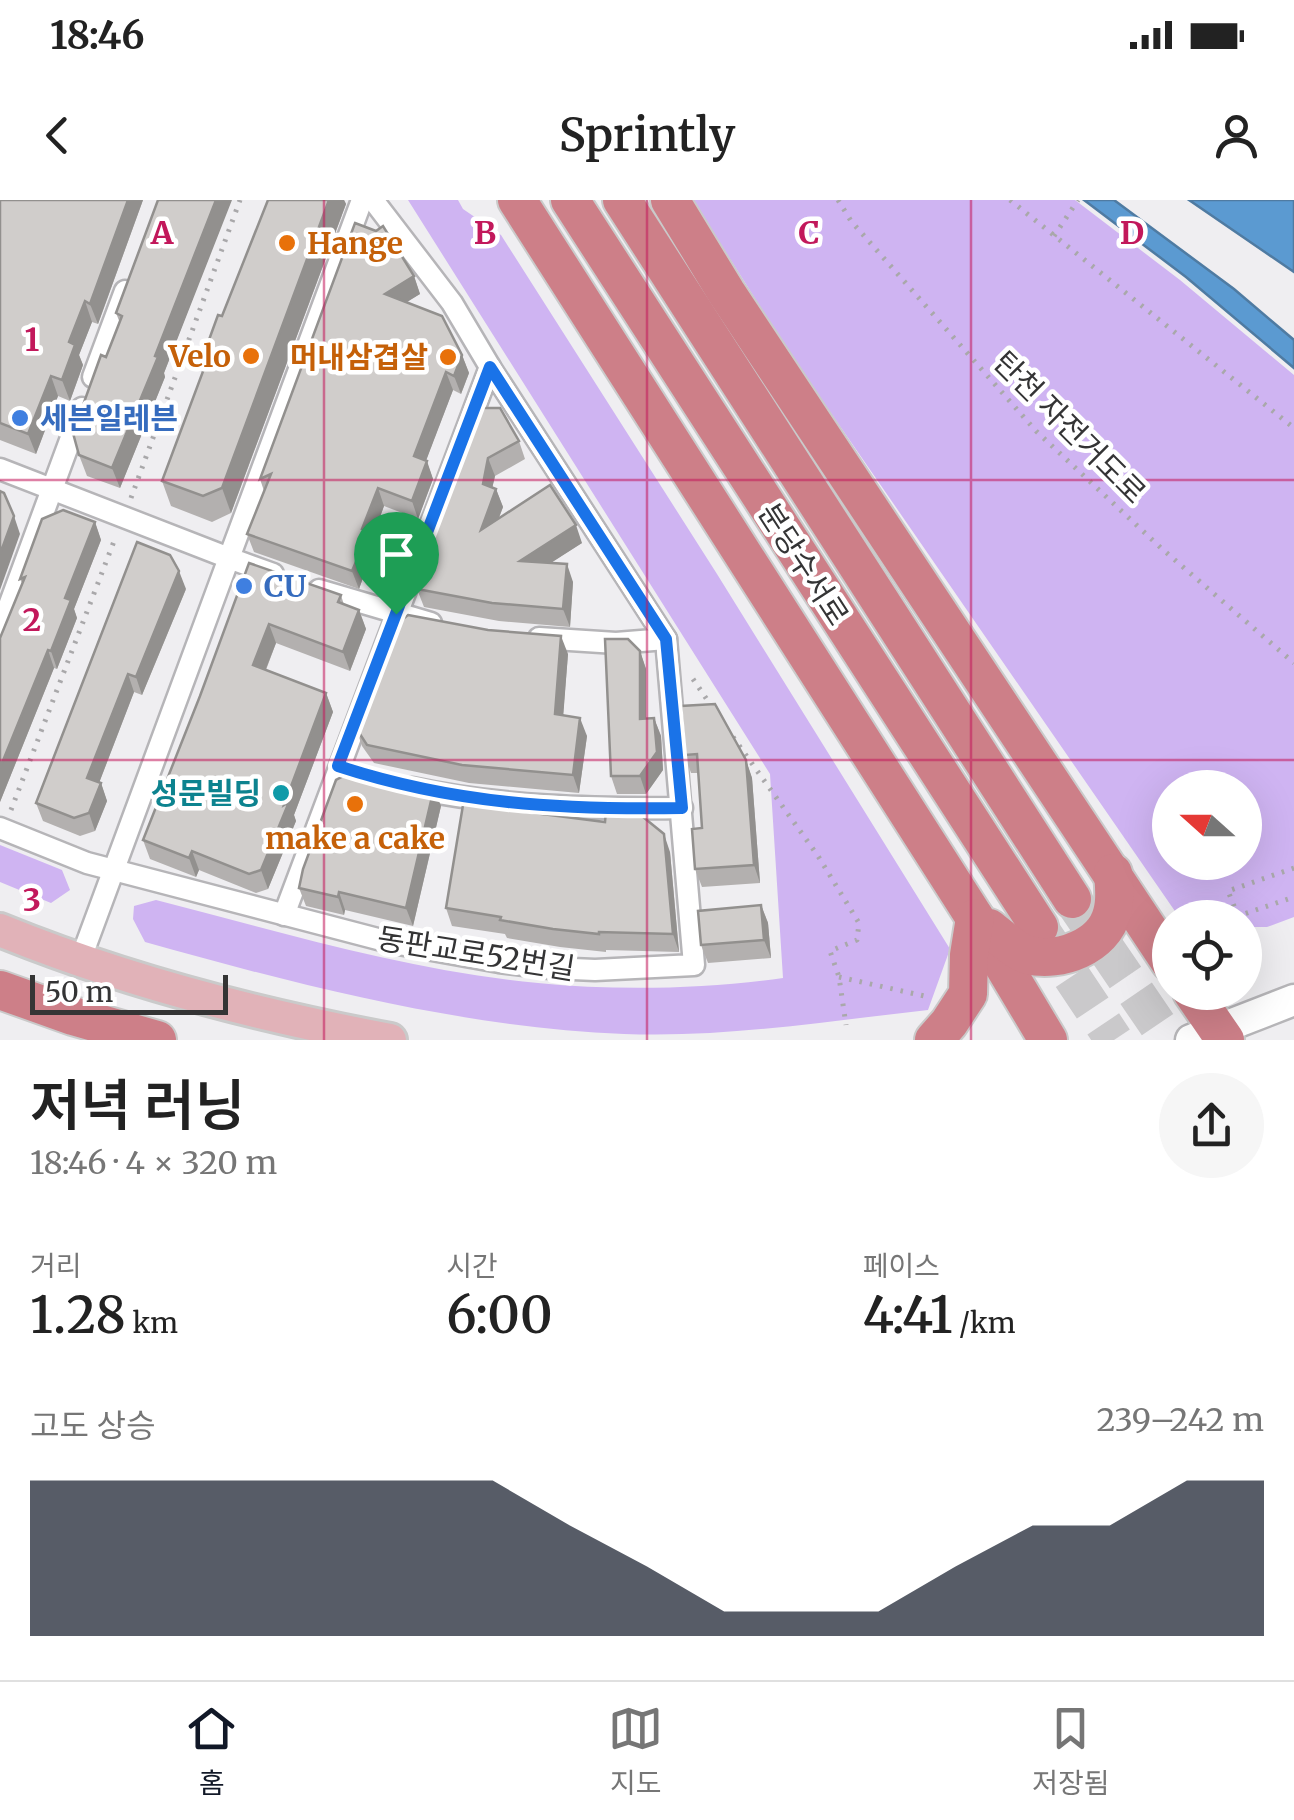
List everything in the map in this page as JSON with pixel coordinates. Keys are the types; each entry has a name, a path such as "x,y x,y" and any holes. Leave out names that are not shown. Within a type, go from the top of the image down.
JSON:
{"highway":[{"path":"517,200 975,918 1048,1040"},
{"name":"분당수서로","path":"570,200 1039,927"},
{"name":"분당수서로","path":"622,200 1072,899"},
{"path":"670,200 726,292 1152,934"},
{"path":"975,918 1024,954 1049,957 1070,953 1104,930 1112,916 1113,873"},
{"path":"934,1040 968,994 975,918"},
{"path":"0,990 156,1040"},
{"path":"1200,1010 1212,1037"}],"main road":[{"path":"0,930 80,961 235,1007 390,1040"},
{"path":"1212,1037 1294,1000"}],"street":[{"path":"80,961 362,200"},
{"name":"동판교로52번길","path":"0,828 87,863 393,943 550,968 694,966 666,639 452,303 373,200"},
{"path":"0,630 132,272"},
{"path":"284,915 347,770 396,614 490,367"},
{"path":"0,469 293,582 448,626"},
{"path":"523,637 616,643 666,639"},
{"path":"391,783 480,800 546,807 682,808"}],"path":[{"name":"탄천 자전거도로","path":"838,200 852,221 1036,431 1161,548 1294,663"},
{"path":"1010,200 1294,428"},
{"path":"1054,236 1078,200"},
{"path":"666,639 722,721"},
{"path":"733,737 818,856 859,924 857,940 830,951 840,977 846,1025"},
{"path":"1294,868 1228,891 1238,916 1294,897"},
{"path":"840,977 941,999"}],"shaded area":[{"path":"408,200 458,200 463,209 501,235 950,949 928,1010 700,1033 563,1030 382,1002 145,942 133,919 134,906 156,900 346,949 490,977 630,988 692,987 783,978 770,774"},
{"path":"693,200 1075,200 1180,280 1294,375 1294,917 1262,927 1262,900 1167,900 1153,880 1262,880 1262,770 1152,770 1152,878 788,351"},
{"path":"0,845 62,870 70,890 51,903 0,882"}],"water":[{"path":"1084,200 1114,200 1234,289 1294,340 1294,368 1186,277"},
{"path":"1189,200 1294,200 1294,272"}],"building":[{"path":"0,200 128,200 90,304 85,301 69,342 75,345 62,380 51,376 28,434 0,423"},
{"path":"158,200 216,200 112,468 79,455 73,433 101,355 106,357 122,316 116,313"},
{"path":"268,200 329,200 222,488 203,496 162,481 211,350 206,348 218,315 222,316"},
{"path":"355,223 376,231 383,226 414,276 385,294 442,316 462,355 454,376 446,372 414,456 427,461 412,501 378,488 362,529 381,536 371,562 358,557 352,571 247,534 271,474 260,479"},
{"path":"477,408 500,408 519,441 488,458 483,484 496,489 481,530 550,485 576,525 520,561 567,564 563,609 492,603 417,589 425,543"},
{"path":"0,491 14,516 0,554"},
{"path":"63,510 95,522 65,598 71,600 0,768 0,638 25,577 20,579 42,519"},
{"path":"137,542 170,555 179,571 136,677 128,674 87,778 101,783 89,813 74,818 36,803"},
{"path":"249,563 341,595 338,602 359,610 343,652 269,624 253,665 326,693 261,870 249,874 192,851 189,858 143,840"},
{"path":"408,615 488,630 561,636 555,714 580,718 573,775 462,765 367,745 356,728 378,679 394,626"},
{"path":"605,639 628,639 640,651 640,719 654,718 657,752 640,776 611,776"},
{"path":"715,704 746,760 754,865 695,869 692,829 702,828 697,754 685,755 681,706"},
{"path":"355,770 434,788 406,908 339,892 338,897 299,888 336,780"},
{"path":"465,793 511,799 510,810 605,822 606,811 612,811 612,804 627,804 664,834 673,934 599,934 553,929 446,908"},
{"path":"761,905 764,940 701,945 698,911"}],"tunnel":[{"path":"1072,899 1168,1040"},
{"path":"1040,929 1114,1040"}],"place":[{"name":"Hange","path":"287,243"},
{"name":"Velo","path":"251,356"},
{"name":"머내삼겹살","path":"448,357"},
{"name":"세븐일레븐","path":"20,418"},
{"name":"CU","path":"244,586"},
{"name":"성문빌딩","path":"281,793"},
{"name":"make a cake","path":"355,804"}],"route":[{"path":"490,367 666,639 682,808 546,807 480,800 418,789 338,766 396,614 490,367"}]}
